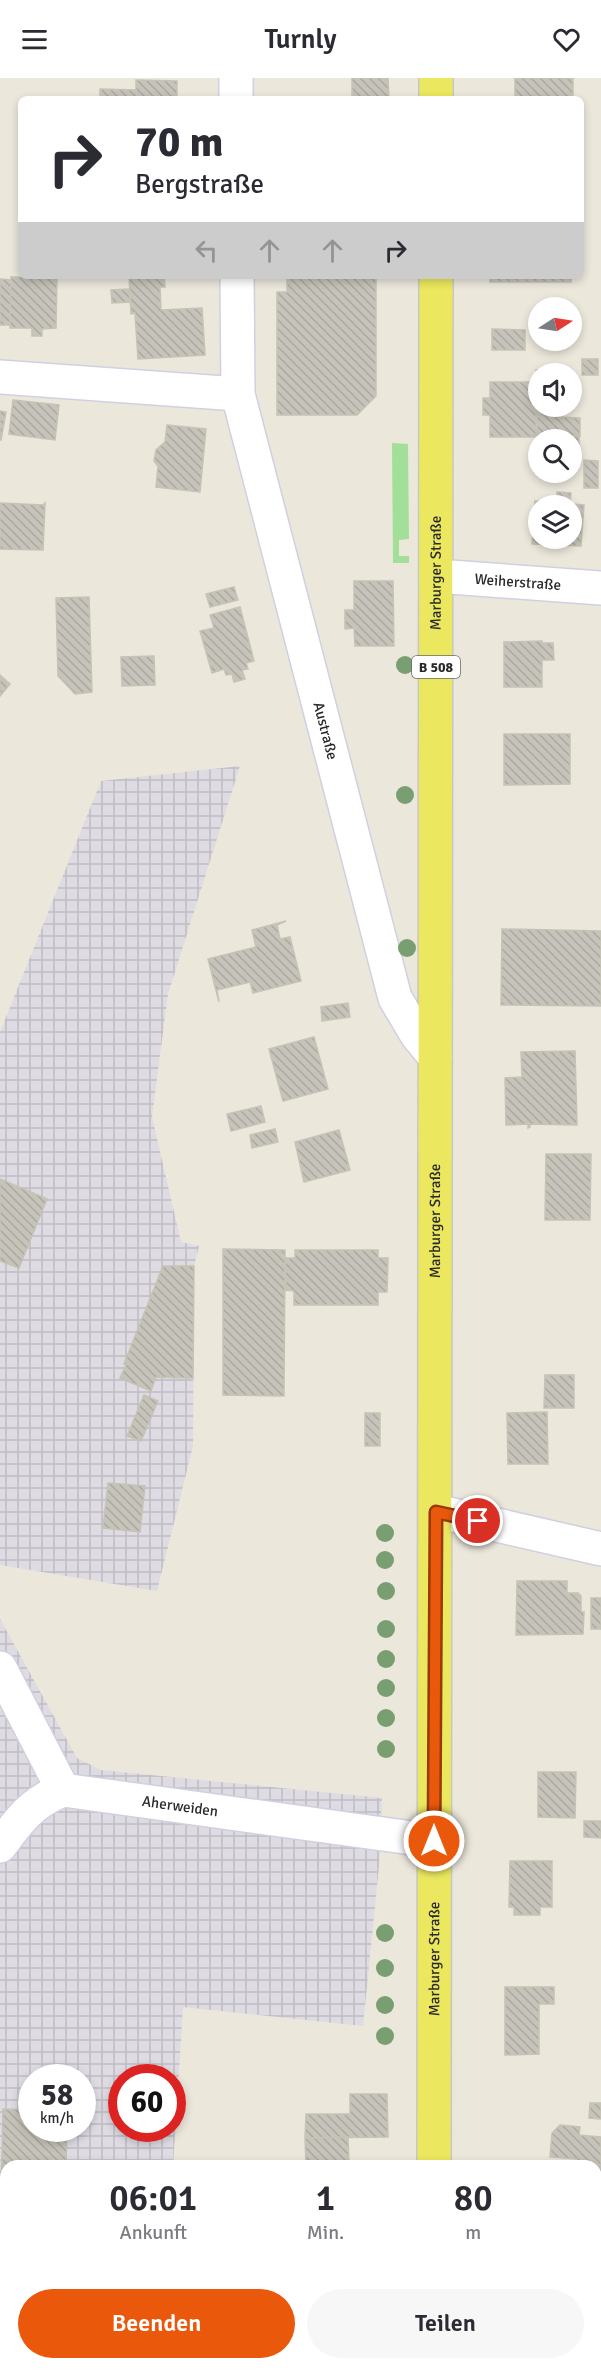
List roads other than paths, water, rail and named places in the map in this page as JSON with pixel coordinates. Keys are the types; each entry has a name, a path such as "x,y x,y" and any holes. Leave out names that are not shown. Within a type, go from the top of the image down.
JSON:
{"main road":[{"path":"436,78 436,96"},
{"name":"Marburger Straße","path":"434,2160 436,279"}],"street":[{"path":"236,78 236,96"},
{"name":"Austraße","path":"237,279 238,394 395,998 417,1035 435,1057"},
{"path":"0,377 238,394"},
{"name":"Weiherstraße","path":"436,576 601,588"},
{"path":"436,1512 601,1549"},
{"path":"0,1668 63,1790 43,1798 18,1821 0,1846"},
{"name":"Aherweiden","path":"63,1790 434,1841"}]}
